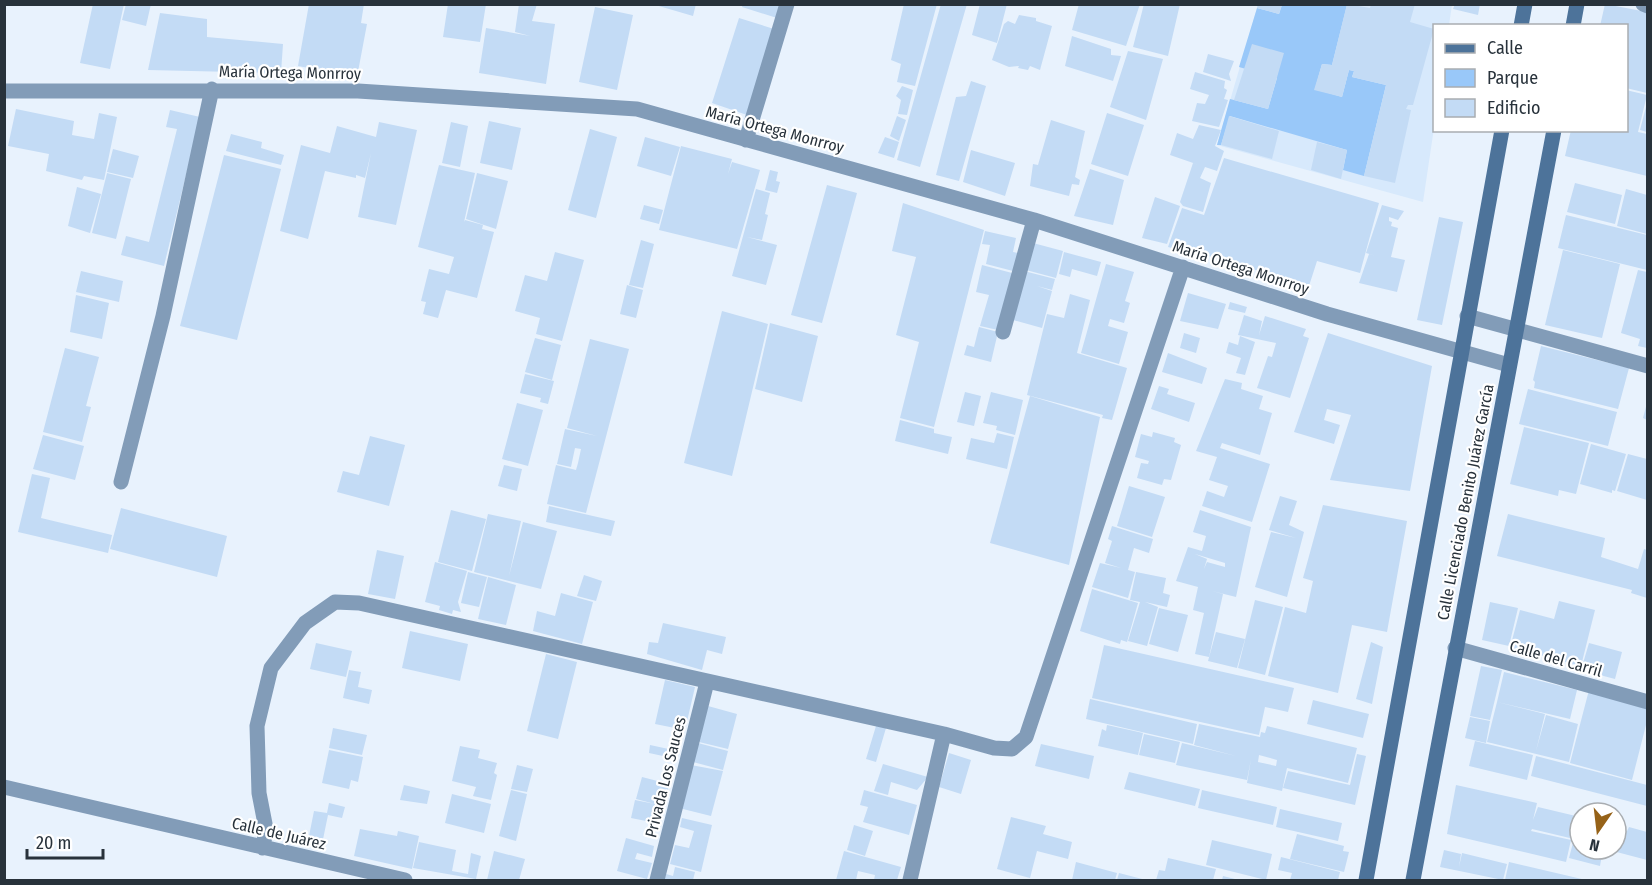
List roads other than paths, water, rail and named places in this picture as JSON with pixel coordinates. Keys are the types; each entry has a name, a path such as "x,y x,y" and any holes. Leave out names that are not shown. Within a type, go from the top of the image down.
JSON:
{"street":[{"path":"746,140 787,4"},
{"path":"1521,24 1525,4"},
{"path":"1573,24 1577,4"},
{"path":"121,482 163,316 212,89"},
{"name":"María Ortega Monrroy","path":"4,91 212,89 358,91 637,109 1034,220 1327,314 1509,365"},
{"name":"Calle Licenciado Benito Juárez García","path":"1366,880 1502,132"},
{"name":"Calle Licenciado Benito Juárez García","path":"1413,880 1554,132"},
{"path":"1003,332 1034,220"},
{"path":"263,848 266,828 259,793 256,726 271,668 305,623 335,602 359,603 944,734 994,748 1012,749 1026,737 1183,267"},
{"path":"1467,316 1647,366"},
{"name":"Calle del Carril","path":"1455,648 1647,702"},
{"name":"Privada Los Sauces","path":"657,880 708,682"},
{"path":"910,880 944,734"},
{"name":"Calle de Juárez","path":"4,787 405,880"}]}
